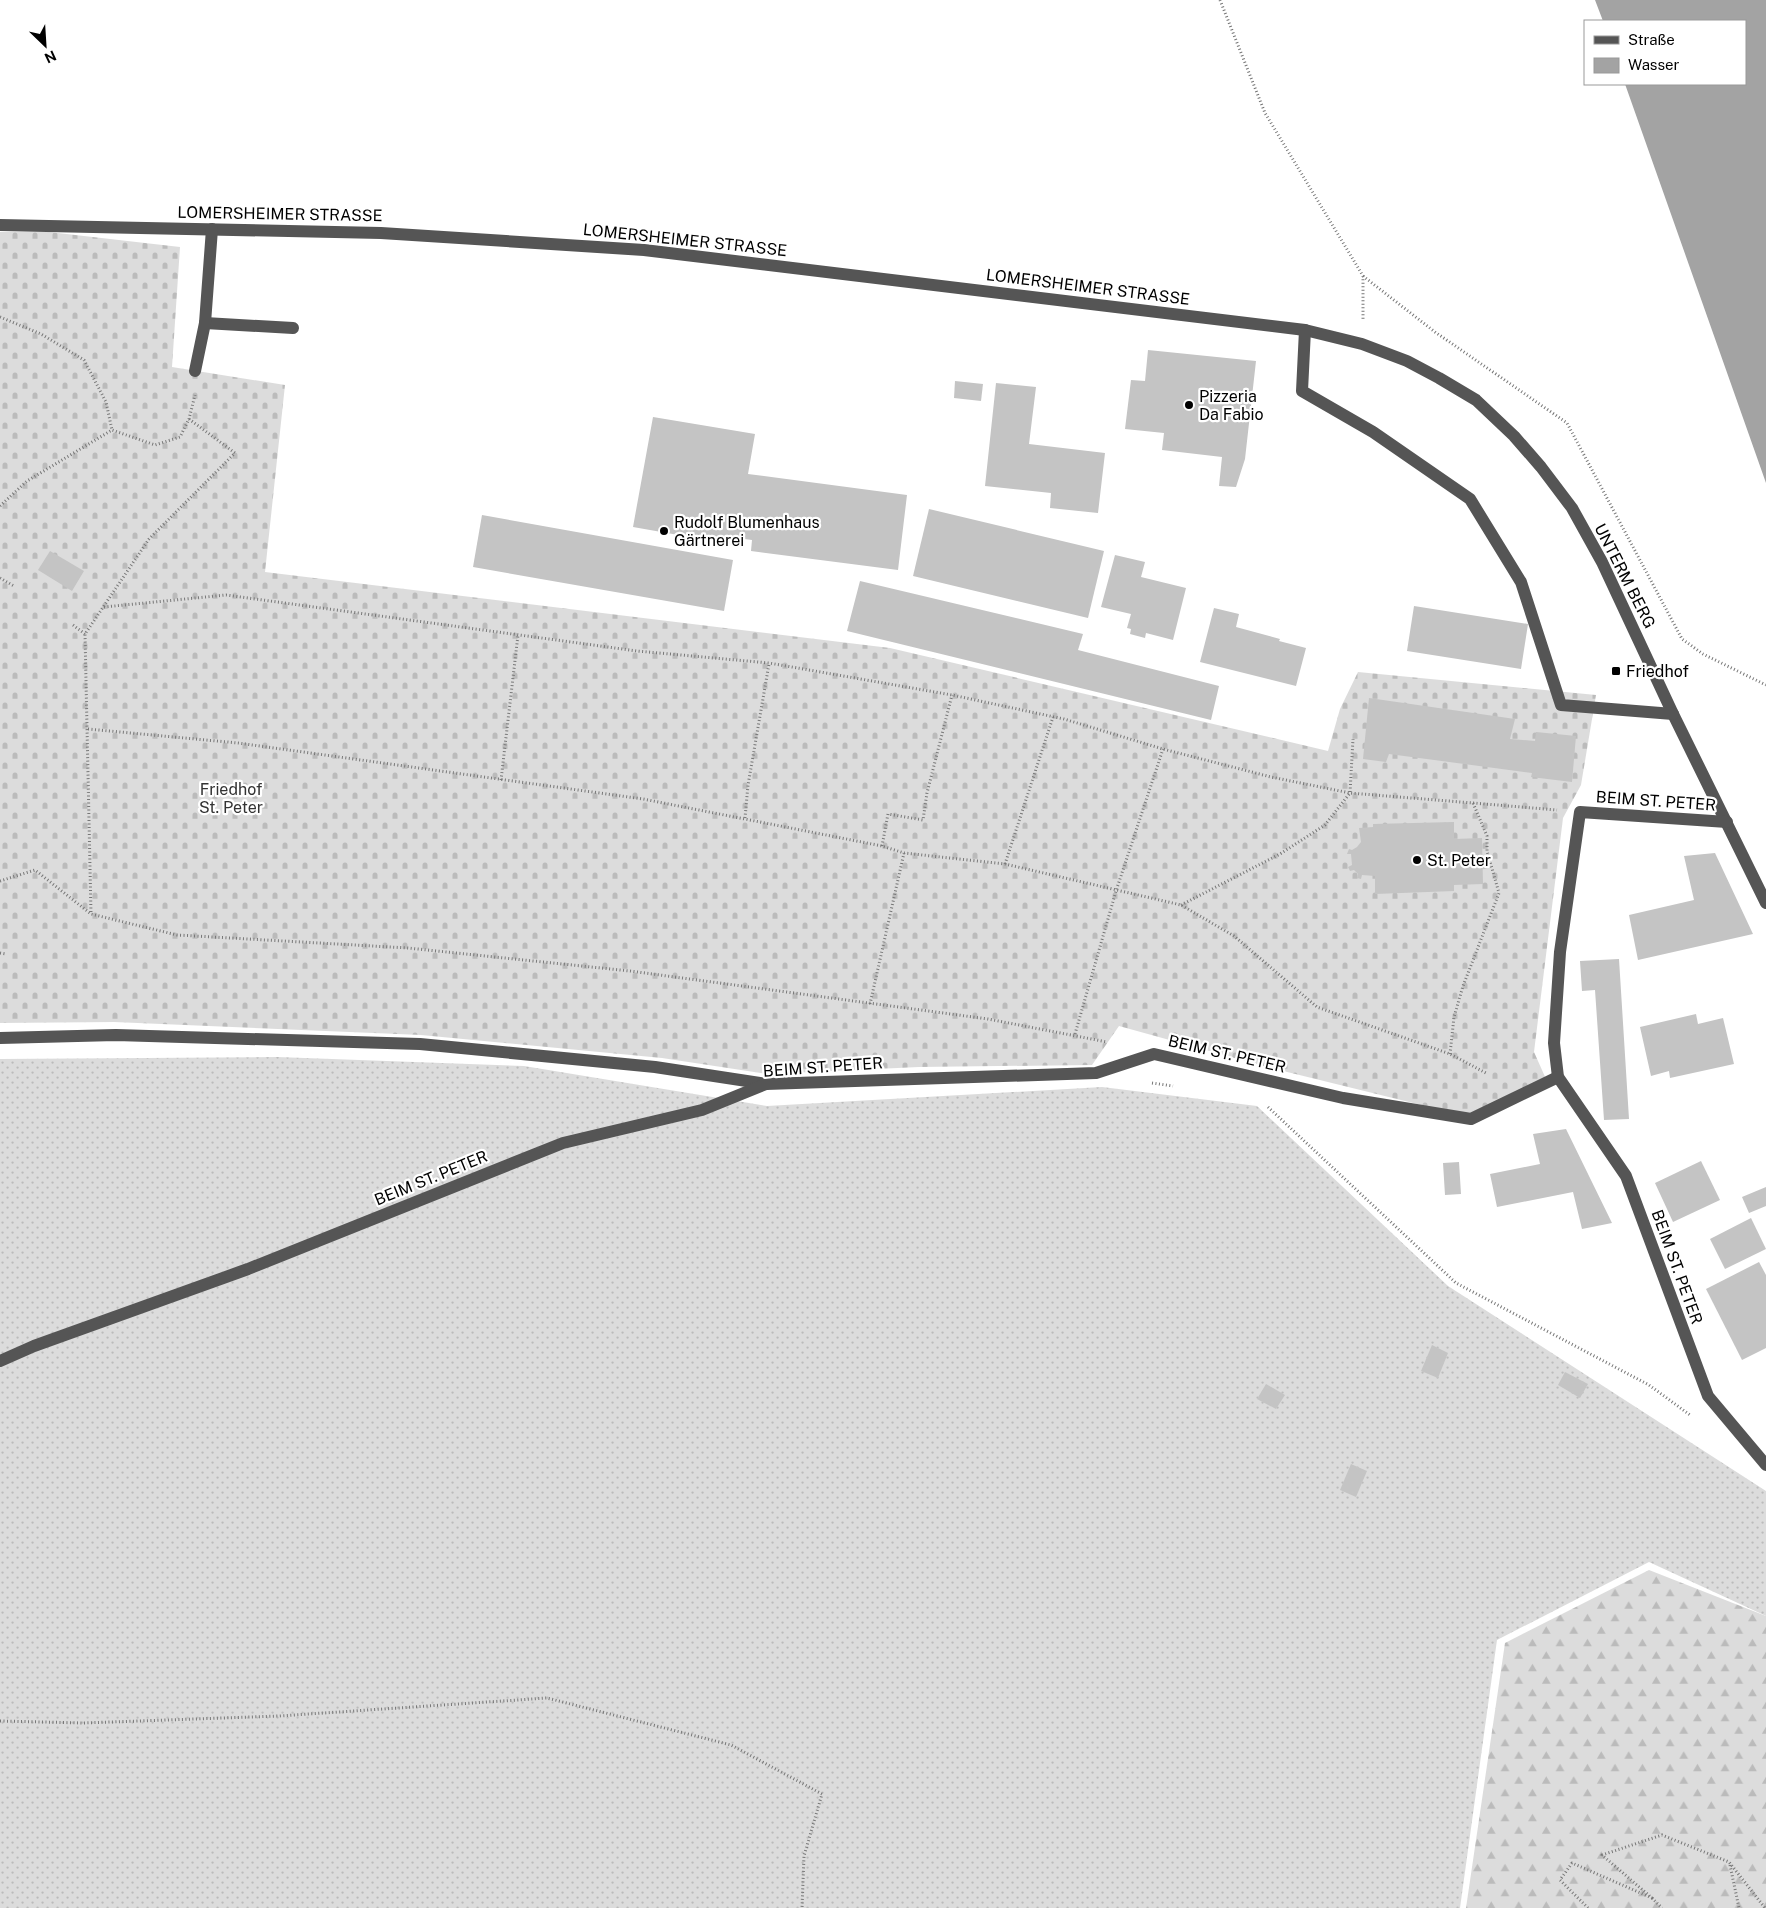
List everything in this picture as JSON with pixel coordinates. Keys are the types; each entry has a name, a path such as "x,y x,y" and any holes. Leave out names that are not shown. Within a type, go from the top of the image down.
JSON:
{"street":[{"name":"LOMERSHEIMER STRASSE","path":"0,225 381,233 644,250 1304,330 1362,344"},
{"path":"195,371 205,323 212,229"},
{"path":"205,323 292,328"},
{"path":"1304,330 1302,390 1373,432 1470,499 1521,582 1561,705 1674,714"},
{"name":"UNTERM BERG","path":"1362,344 1407,361 1476,400 1514,436 1541,467 1572,508 1602,562 1766,903"},
{"name":"BEIM ST. PETER","path":"1727,822 1580,812 1560,952 1554,1043 1558,1077 1626,1176 1708,1396 1766,1465"},
{"path":"0,1038 116,1035 420,1044 655,1067 766,1084"},
{"name":"BEIM ST. PETER","path":"0,1361 34,1346 248,1269 563,1143 702,1110 766,1084 918,1077 1096,1073 1154,1054 1343,1098 1471,1119 1558,1077"}],"path":[{"path":"1220,0 1265,113 1363,276 1362,344"},
{"path":"0,317 41,334 84,360 106,402 112,430"},
{"path":"112,430 155,445 180,437 189,419 198,386 195,371"},
{"path":"91,914 85,634 149,539 235,453 189,419"},
{"path":"0,506 27,482 112,430"},
{"path":"0,578 14,586"},
{"path":"104,607 226,595 637,651 769,663 952,695 1053,717 1163,749 1271,777 1350,794 1580,812"},
{"path":"73,625 85,634"},
{"path":"501,780 518,635"},
{"path":"745,818 748,785 769,663"},
{"path":"882,846 888,814 923,820 927,793 952,695"},
{"path":"1005,864 1053,717"},
{"path":"88,729 238,743 643,799 882,846 904,853 1005,864 1181,905 1234,936 1317,1008 1450,1054 1486,1073"},
{"path":"1181,905 1280,854 1325,826 1350,794 1353,739"},
{"path":"0,881 35,870 91,914 177,935 408,948 630,971 988,1018 1075,1034 1116,891 1163,749"},
{"path":"1450,1054 1454,1017 1463,986 1499,892 1487,851 1487,836 1473,803"},
{"path":"870,1004 904,853"},
{"path":"0,953 6,954"},
{"path":"1146,1082 1175,1087"},
{"path":"1263,1103 1456,1283 1649,1385 1696,1420"},
{"path":"0,1721 83,1723 279,1716 547,1698 731,1746 822,1794 804,1856 802,1908"},
{"path":"1662,1908 1602,1854 1662,1835 1729,1862 1765,1908"},
{"path":"1729,1862 1739,1908"},
{"path":"1588,1908 1560,1880 1572,1863 1652,1898"}],"green space":[{"name":"Friedhof St. Peter","path":"0,232 49,232 180,247 172,367 285,385 265,572 890,648 1328,751 1340,709 1358,672 1596,695 1581,785 1563,818 1534,1052 1546,1079 1470,1117 1267,1067 1119,1026 1092,1065 919,1067 768,1074 662,1058 421,1035 114,1022 0,1023"},
{"path":"277,1057 524,1066 767,1106 1102,1087 1257,1106 1448,1286 1766,1491 1766,1616 1649,1562 1497,1640 1460,1908 0,1908 0,1059"},
{"path":"1649,1570 1766,1616 1766,1908 1466,1908 1505,1643"}],"water":[{"path":"1595,0 1766,0 1766,483 1625,85 1746,85 1746,20 1603,20"}],"building":[{"name":"Pizzeria Da Fabio","path":"1148,350 1256,361 1245,459 1236,487 1219,486 1222,457 1162,450 1164,433 1125,429 1131,380 1145,381"},
{"path":"955,381 983,384 981,401 954,398"},
{"path":"996,383 1036,387 1029,444 1105,453 1098,513 1050,508 1051,493 985,486"},
{"path":"653,417 755,434 748,474 907,495 898,570 751,551 752,540 737,538 735,545 633,527"},
{"path":"929,509 1104,551 1088,618 913,576"},
{"path":"482,515 733,560 724,611 473,567"},
{"path":"50,551 84,571 72,591 38,570"},
{"path":"1115,555 1145,562 1141,577 1186,588 1173,640 1146,633 1145,638 1130,634 1131,629 1127,628 1131,614 1101,607"},
{"path":"860,581 1083,634 1078,650 1219,686 1211,720 847,631"},
{"path":"1414,606 1528,624 1521,669 1407,651"},
{"path":"1214,608 1239,614 1236,627 1306,648 1296,686 1200,662"},
{"path":"1369,698 1515,719 1510,739 1535,741 1536,732 1576,736 1572,782 1531,777 1532,773 1389,754 1386,762 1363,759"},
{"name":"St. Peter","path":"1454,822 1454,839 1482,838 1483,884 1454,885 1454,891 1375,894 1375,876 1362,875 1361,879 1357,878 1358,874 1354,870 1350,871 1348,867 1352,865 1351,854 1347,854 1349,849 1352,850 1361,842 1359,828 1373,827 1373,824"},
{"path":"1715,853 1753,934 1638,960 1629,915 1694,900 1684,856"},
{"path":"1619,959 1629,1119 1604,1120 1595,990 1582,991 1580,961"},
{"path":"1696,1014 1698,1024 1723,1018 1734,1064 1670,1078 1669,1071 1651,1076 1640,1027"},
{"path":"1566,1129 1612,1223 1582,1229 1573,1192 1497,1207 1490,1174 1540,1164 1533,1134"},
{"path":"1701,1161 1720,1200 1673,1222 1655,1183"},
{"path":"1459,1162 1461,1194 1445,1195 1443,1163"},
{"path":"1766,1187 1766,1206 1749,1213 1742,1197"},
{"path":"1751,1218 1766,1249 1725,1269 1710,1239"},
{"path":"1759,1262 1766,1275 1766,1348 1742,1360 1706,1289"},
{"path":"1432,1345 1448,1353 1438,1378 1421,1371"},
{"path":"1565,1372 1588,1384 1580,1398 1558,1385"},
{"path":"1266,1384 1285,1395 1276,1409 1257,1399"},
{"path":"1351,1464 1367,1471 1356,1497 1340,1490"}],"place":[{"name":"Pizzeria Da Fabio","path":"1189,405"},
{"name":"Rudolf Blumenhaus Gärtnerei","path":"664,531"},
{"name":"Friedhof","path":"1616,671"},
{"name":"St. Peter","path":"1417,860"}]}
